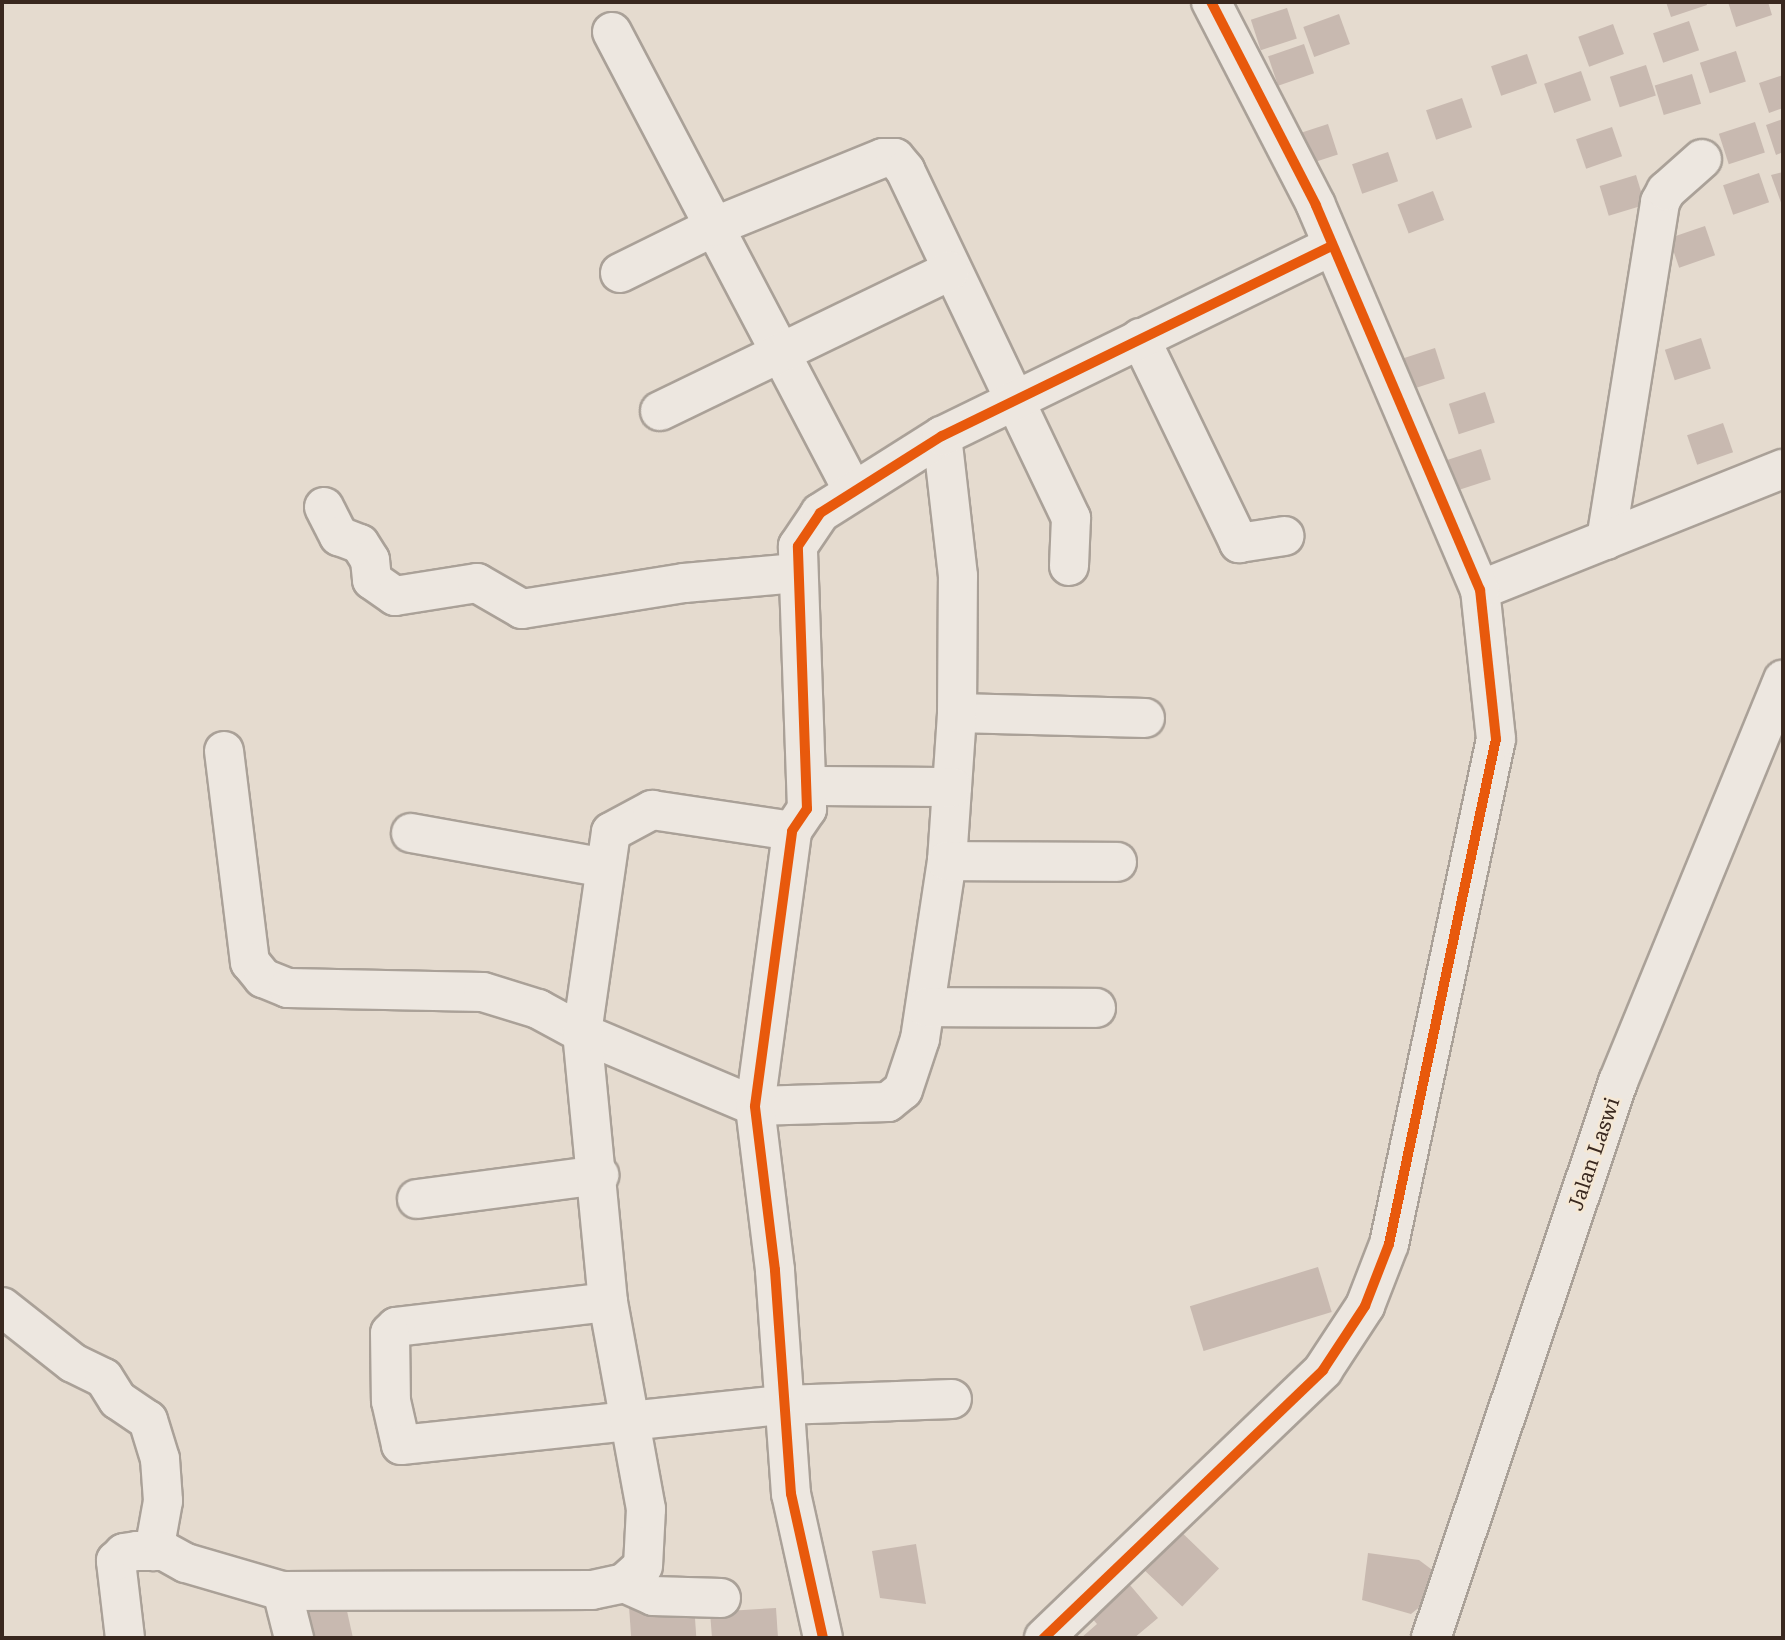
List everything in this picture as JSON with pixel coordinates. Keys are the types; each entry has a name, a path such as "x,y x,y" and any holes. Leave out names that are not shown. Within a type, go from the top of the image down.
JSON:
{"street":[{"path":"1044,1638 1324,1370 1366,1306 1389,1244 1496,739 1480,590 1331,246 1316,205 1211,2"},
{"path":"612,32 780,357 852,489"},
{"path":"620,274 713,227 883,158 895,158 905,170 950,271 1071,518 1069,566"},
{"path":"1606,540 1660,201 1665,191 1702,159"},
{"path":"823,1638 791,1494 782,1405 775,1270 755,1106 792,831 807,809 809,786 797,573 798,546 806,529 852,489 942,436 1331,246"},
{"path":"660,411 780,357 950,271"},
{"path":"1140,338 1239,542 1284,537"},
{"path":"223,751 250,962 263,978 288,988 483,992 538,1009 582,1033 755,1106 888,1102 903,1090 926,1007 947,861 957,713 958,576 942,436"},
{"path":"1480,590 1783,469"},
{"path":"324,507 339,536 360,544 370,559 372,580 395,596 477,583 522,609 684,583 797,573"},
{"name":"Jalan Laswi","path":"1431,1638 1618,1082 1783,679"},
{"path":"957,713 1145,718"},
{"path":"809,786 952,787"},
{"path":"125,1638 116,1561 124,1553 168,1555 282,1591 592,1590 624,1583 643,1566 646,1509 608,1302 599,1175 582,1033 611,832 652,810 792,831"},
{"path":"411,833 605,867"},
{"path":"947,861 1117,862"},
{"path":"926,1007 1096,1008"},
{"path":"417,1199 599,1175"},
{"path":"608,1302 396,1327 390,1333 396,1437 401,1445 419,1446 782,1405 953,1399"},
{"path":"2,1307 73,1363 104,1378 118,1400 148,1420 160,1459 168,1555"},
{"path":"624,1583 653,1596 721,1598"},
{"path":"282,1591 293,1638"}],"building":[{"path":"1666,2 1706,2 1707,5 1671,17"},
{"path":"1728,2 1768,2 1772,15 1736,27"},
{"path":"1287,8 1297,38 1261,50 1251,20"},
{"path":"1339,14 1350,44 1314,57 1303,27"},
{"path":"1689,21 1699,50 1663,63 1653,33"},
{"path":"1613,24 1624,54 1589,67 1578,37"},
{"path":"1304,44 1314,73 1278,86 1268,56"},
{"path":"1736,51 1746,81 1710,93 1700,63"},
{"path":"1527,54 1537,83 1501,96 1491,66"},
{"path":"1646,65 1656,95 1620,107 1610,77"},
{"path":"1581,71 1591,100 1554,113 1544,84"},
{"path":"1692,74 1701,104 1664,115 1655,85"},
{"path":"1783,75 1783,108 1769,113 1759,83"},
{"path":"1462,98 1472,127 1436,140 1426,110"},
{"path":"1783,119 1783,152 1776,155 1766,125"},
{"path":"1755,122 1765,152 1729,164 1719,134"},
{"path":"1328,124 1338,154 1302,166 1292,136"},
{"path":"1612,127 1622,156 1586,169 1576,139"},
{"path":"1388,152 1398,181 1362,194 1352,164"},
{"path":"1783,172 1783,208 1771,175"},
{"path":"1759,173 1769,202 1733,215 1723,185"},
{"path":"1636,175 1645,205 1609,216 1600,186"},
{"path":"1433,191 1444,220 1409,234 1398,205"},
{"path":"1705,226 1715,255 1679,268 1669,238"},
{"path":"1701,338 1711,368 1675,380 1665,350"},
{"path":"1435,348 1445,378 1409,390 1399,360"},
{"path":"1485,392 1495,422 1459,434 1449,404"},
{"path":"1723,423 1733,452 1697,465 1687,435"},
{"path":"1481,449 1491,479 1455,491 1445,461"},
{"path":"1318,1267 1332,1312 1204,1351 1190,1306"},
{"path":"1173,1524 1219,1568 1182,1607 1136,1562"},
{"path":"916,1544 926,1604 880,1598 872,1551"},
{"path":"1368,1553 1419,1560 1439,1575 1432,1597 1411,1614 1362,1600"},
{"path":"1124,1578 1158,1618 1134,1638 1081,1638 1097,1624 1085,1610"},
{"path":"345,1602 353,1638 309,1638 303,1611"},
{"path":"694,1604 696,1636 631,1638 629,1609"},
{"path":"776,1608 778,1638 712,1638 710,1612"}],"cycle path":[{"path":"1044,1638 1323,1370 1365,1306 1389,1244 1496,739 1480,590 1316,205 1211,2"},
{"path":"823,1638 791,1494 775,1270 755,1106 792,831 807,809 798,546 820,513 942,436 1331,246"}]}
